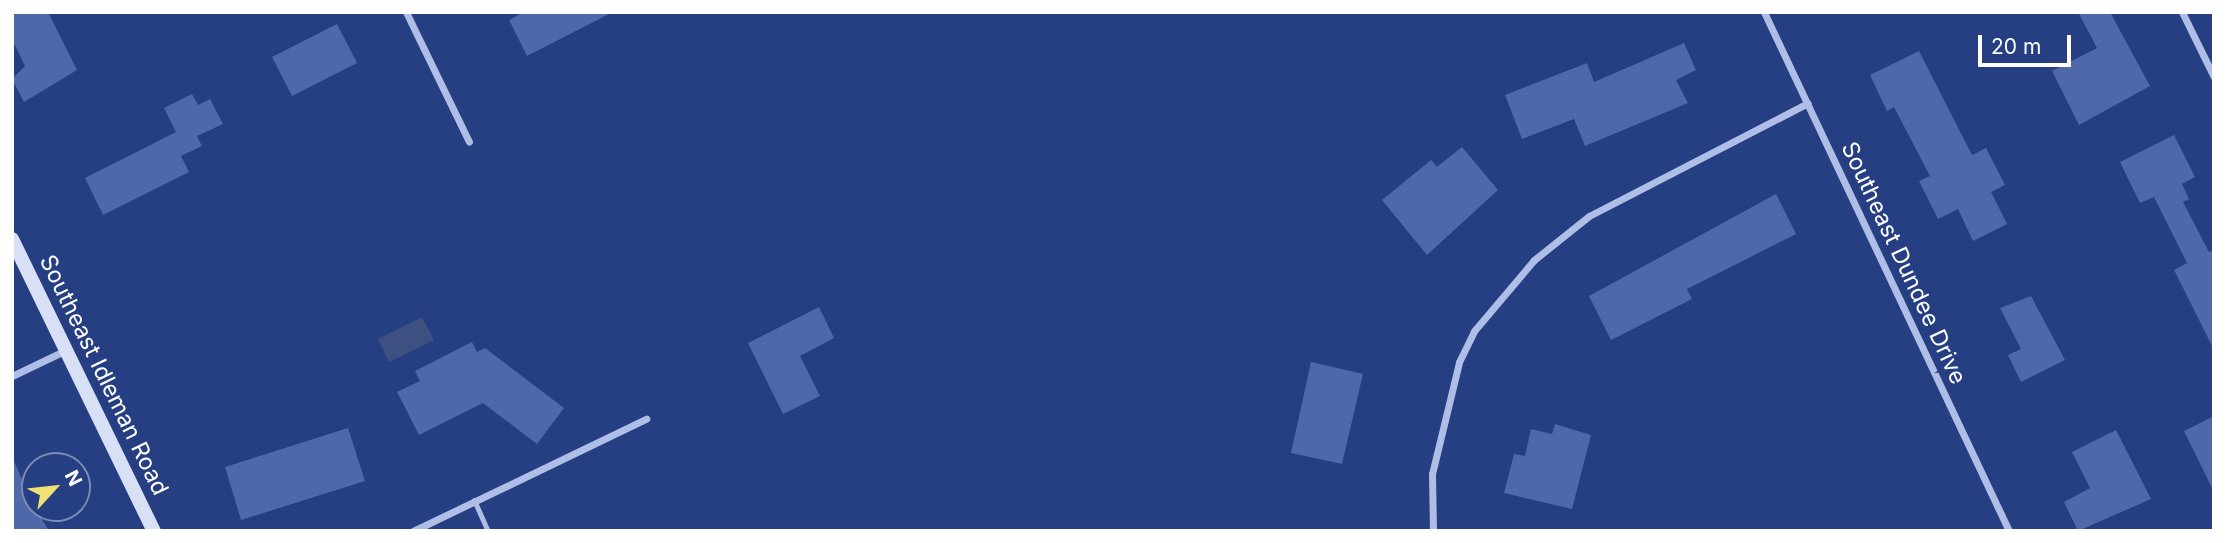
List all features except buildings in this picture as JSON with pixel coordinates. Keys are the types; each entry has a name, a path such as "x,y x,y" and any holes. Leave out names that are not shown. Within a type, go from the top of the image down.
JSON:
{"main road":[{"name":"Southeast Idleman Road","path":"12,239 154,531"}],"street":[{"path":"406,12 469,142"},
{"name":"Southeast Dundee Drive","path":"1764,12 2009,531"},
{"path":"2182,12 2214,77"},
{"path":"1433,531 1432,474 1459,362 1474,331 1534,260 1589,216 1808,103"},
{"path":"12,376 66,349"},
{"path":"413,531 646,419"}],"lane":[{"path":"474,500 488,531"}],"water":[{"path":"422,317 434,340 389,362 378,339"}]}
